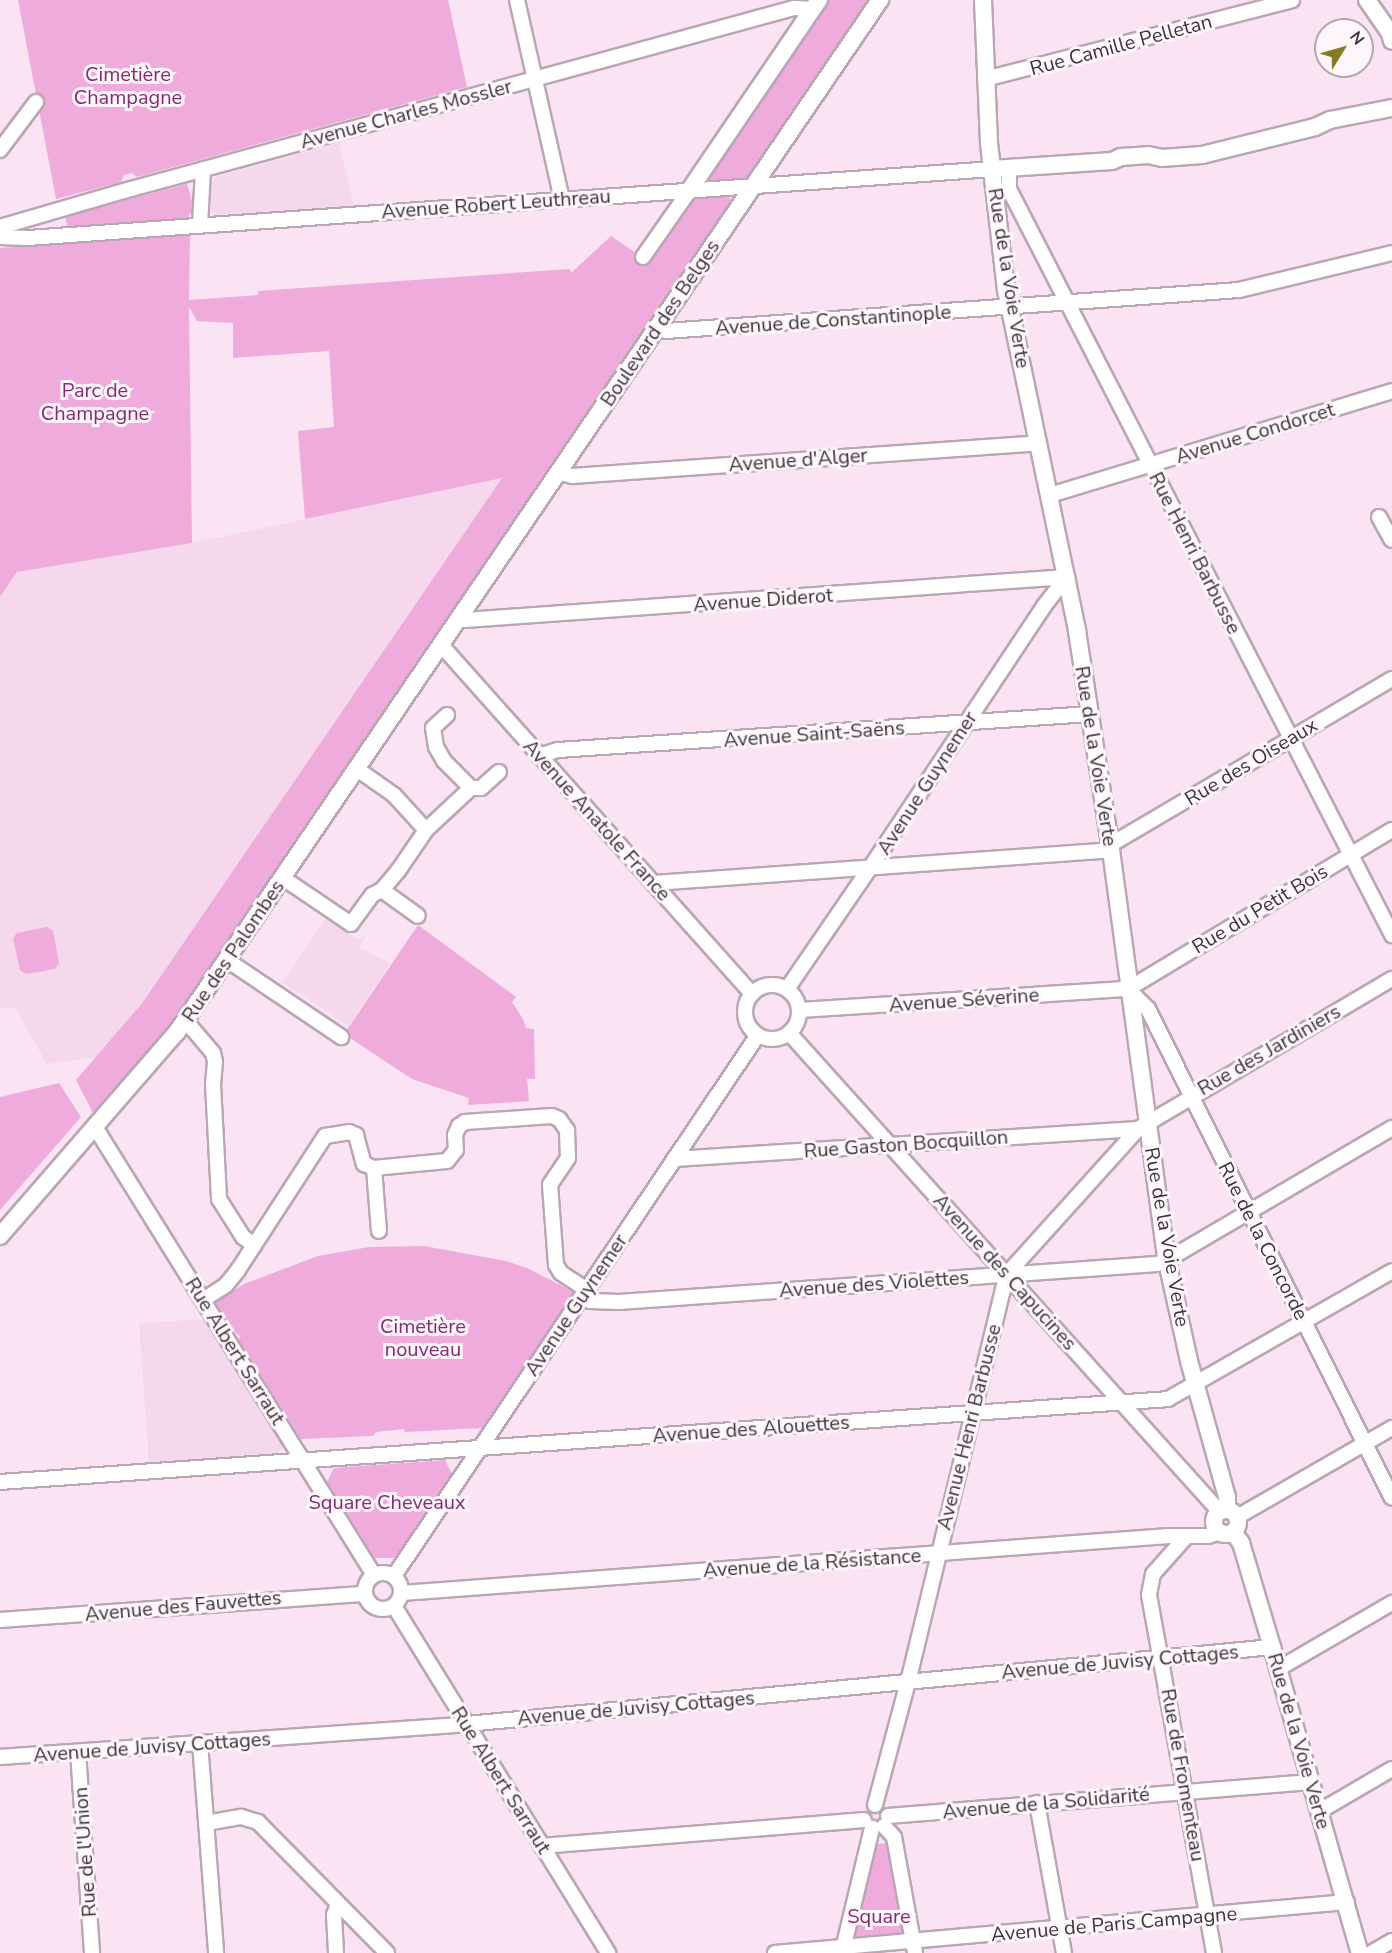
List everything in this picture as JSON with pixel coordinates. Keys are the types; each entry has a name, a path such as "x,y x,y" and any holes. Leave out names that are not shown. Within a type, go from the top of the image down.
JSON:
{"street":[{"path":"518,0 562,199"},
{"name":"Boulevard des Belges","path":"442,646 443,640 880,0"},
{"name":"Rue de la Voie Verte","path":"983,0 985,80 992,169 1010,308 1067,577 1090,714 1111,848 1142,1126 1167,1260 1196,1385 1227,1497 1228,1521 1240,1543 1272,1647 1360,1953"},
{"name":"Rue Camille Pelletan","path":"985,80 1292,0"},
{"path":"1367,0 1391,37"},
{"path":"643,257 816,4"},
{"name":"Avenue Charles Mossler","path":"0,227 203,169 794,8 816,4"},
{"path":"0,150 36,102"},
{"path":"992,169 1112,161 1148,155 1162,158 1202,155 1315,127 1344,116 1358,116 1392,108"},
{"name":"Rue Henri Barbusse","path":"1009,168 1009,189 1392,936"},
{"path":"200,225 203,169"},
{"name":"Avenue Robert Leuthreau","path":"0,237 28,238 992,169"},
{"name":"Avenue de Constantinople","path":"657,328 666,331 1239,290 1392,253"},
{"name":"Avenue Condorcet","path":"1050,495 1392,391"},
{"name":"Avenue d'Alger","path":"558,472 572,476 1039,443"},
{"path":"1378,517 1392,540"},
{"name":"Avenue Diderot","path":"459,618 477,620 1067,577"},
{"name":"Avenue Guynemer","path":"787,989 1044,606 1067,577"},
{"name":"Avenue Anatole France","path":"442,646 752,994"},
{"name":"Rue des Palombes","path":"0,1236 95,1128 185,1020 442,646"},
{"name":"Rue des Oiseaux","path":"1111,848 1392,679"},
{"name":"Avenue Saint-Saëns","path":"539,756 558,750 1090,714"},
{"path":"447,715 433,728 436,747 444,761 471,788"},
{"path":"357,769 394,795 426,830"},
{"path":"283,878 351,924 372,895 382,890 426,830 471,788 481,788 499,772"},
{"name":"Rue du Petit Bois","path":"1128,989 1392,830"},
{"path":"654,883 900,866 1111,848"},
{"path":"382,890 418,916"},
{"path":"227,960 341,1037"},
{"name":"Rue des Jardiniers","path":"1142,1126 1392,979"},
{"path":"774,984 787,989 797,999 800,1010 798,1023 790,1034 774,1039 758,1035 746,1019 745,1010 752,994 765,986 774,984"},
{"name":"Avenue Séverine","path":"800,1010 1128,989"},
{"name":"Rue de la Concorde","path":"1128,989 1148,1010 1392,1498"},
{"path":"185,1020 213,1053 215,1062 213,1084 219,1199 243,1237 254,1245"},
{"name":"Avenue des Capucines","path":"790,1034 1228,1521"},
{"name":"Avenue Guynemer","path":"394,1576 758,1035"},
{"path":"203,1300 226,1285 325,1136 349,1132 356,1136 364,1164 374,1168 447,1161 456,1150 455,1135 459,1126 465,1122 552,1116 560,1119 567,1130 568,1158 550,1185 556,1264 561,1273 584,1293"},
{"name":"Rue Gaston Bocquillon","path":"674,1159 1142,1126"},
{"name":"Avenue Henri Barbusse","path":"877,1823 881,1806 875,1805 908,1682 1007,1274 1142,1126"},
{"name":"Rue Albert Sarraut","path":"95,1128 375,1575"},
{"path":"1167,1260 1392,1128"},
{"path":"374,1168 378,1231"},
{"name":"Avenue des Violettes","path":"584,1293 590,1301 619,1302 1156,1264 1167,1260"},
{"name":"Avenue des Alouettes","path":"0,1482 1168,1399 1392,1271"},
{"name":"Avenue de la Résistance","path":"402,1593 1169,1536 1185,1538 1215,1535 1228,1521 1392,1428"},
{"name":"Rue de Fromenteau","path":"1185,1538 1152,1577 1149,1595 1214,1953"},
{"path":"387,1573 394,1576 399,1581 402,1593 394,1606 384,1610 372,1607 365,1594 368,1580 375,1575 387,1573"},
{"name":"Avenue des Fauvettes","path":"0,1620 365,1594"},
{"path":"1278,1669 1392,1603"},
{"name":"Rue Albert Sarraut","path":"394,1606 608,1953"},
{"name":"Avenue de Juvisy Cottages","path":"0,1757 467,1724 1272,1647"},
{"path":"200,1743 216,1953"},
{"name":"Rue de l'Union","path":"78,1752 93,1953"},
{"path":"1320,1811 1392,1769"},
{"name":"Avenue de la Solidarité","path":"542,1846 877,1823 1037,1803 1311,1782"},
{"path":"1037,1803 1064,1953"},
{"path":"206,1823 241,1817 258,1822 387,1953"},
{"path":"842,1950 877,1823 894,1837 914,1947"},
{"name":"Avenue de Paris Campagne","path":"775,1953 914,1947 1059,1929 1347,1902"},
{"path":"336,1953 334,1915 338,1904"},
{"path":"1371,1953 1392,1941"}],"shaded area":[{"path":"339,143 354,206 214,215 210,212 212,183 216,177"},
{"path":"502,478 143,1002 96,1057 47,1064 14,1007 0,1009 0,597 17,572 192,543"},
{"path":"326,918 357,939 365,936 360,948 390,963 348,1026 282,982"},
{"path":"208,1319 284,1445 278,1453 149,1463 139,1323"}],"green space":[{"name":"Cimetière Champagne","path":"18,0 448,0 467,87 137,177 132,173 124,175 121,182 56,199"},
{"path":"826,0 874,0 752,178 708,182 707,179"},
{"path":"187,184 193,210 187,218 68,229 65,216"},
{"name":"Parc de Champagne","path":"728,195 733,203 455,614 448,619 435,638 433,651 182,1017 97,1114 93,1113 76,1080 143,1002 502,478 305,519 298,431 334,427 329,351 233,358 233,323 197,321 189,307 192,543 17,572 0,597 0,248 190,235 189,300 258,295 258,291 570,269 571,273 611,236 649,262 693,198"},
{"path":"418,925 516,997 512,1002 526,1028 534,1029 535,1079 527,1079 529,1101 468,1105 469,1098 412,1079 344,1034"},
{"path":"47,927 53,931 59,963 55,969 26,974 20,970 13,938 17,933"},
{"path":"59,1083 81,1117 0,1210 0,1097"},
{"name":"Cimetière nouveau","path":"424,1246 506,1261 527,1268 574,1292 483,1428 405,1432 404,1429 376,1432 373,1436 301,1439 239,1340 240,1336 233,1331 215,1302 244,1284 318,1256 369,1247"},
{"name":"Square Cheveaux","path":"445,1460 452,1474 396,1558 375,1558 327,1482 334,1468"},
{"name":"Square","path":"889,1843 904,1928 899,1936 857,1939 853,1934 875,1844"}]}
